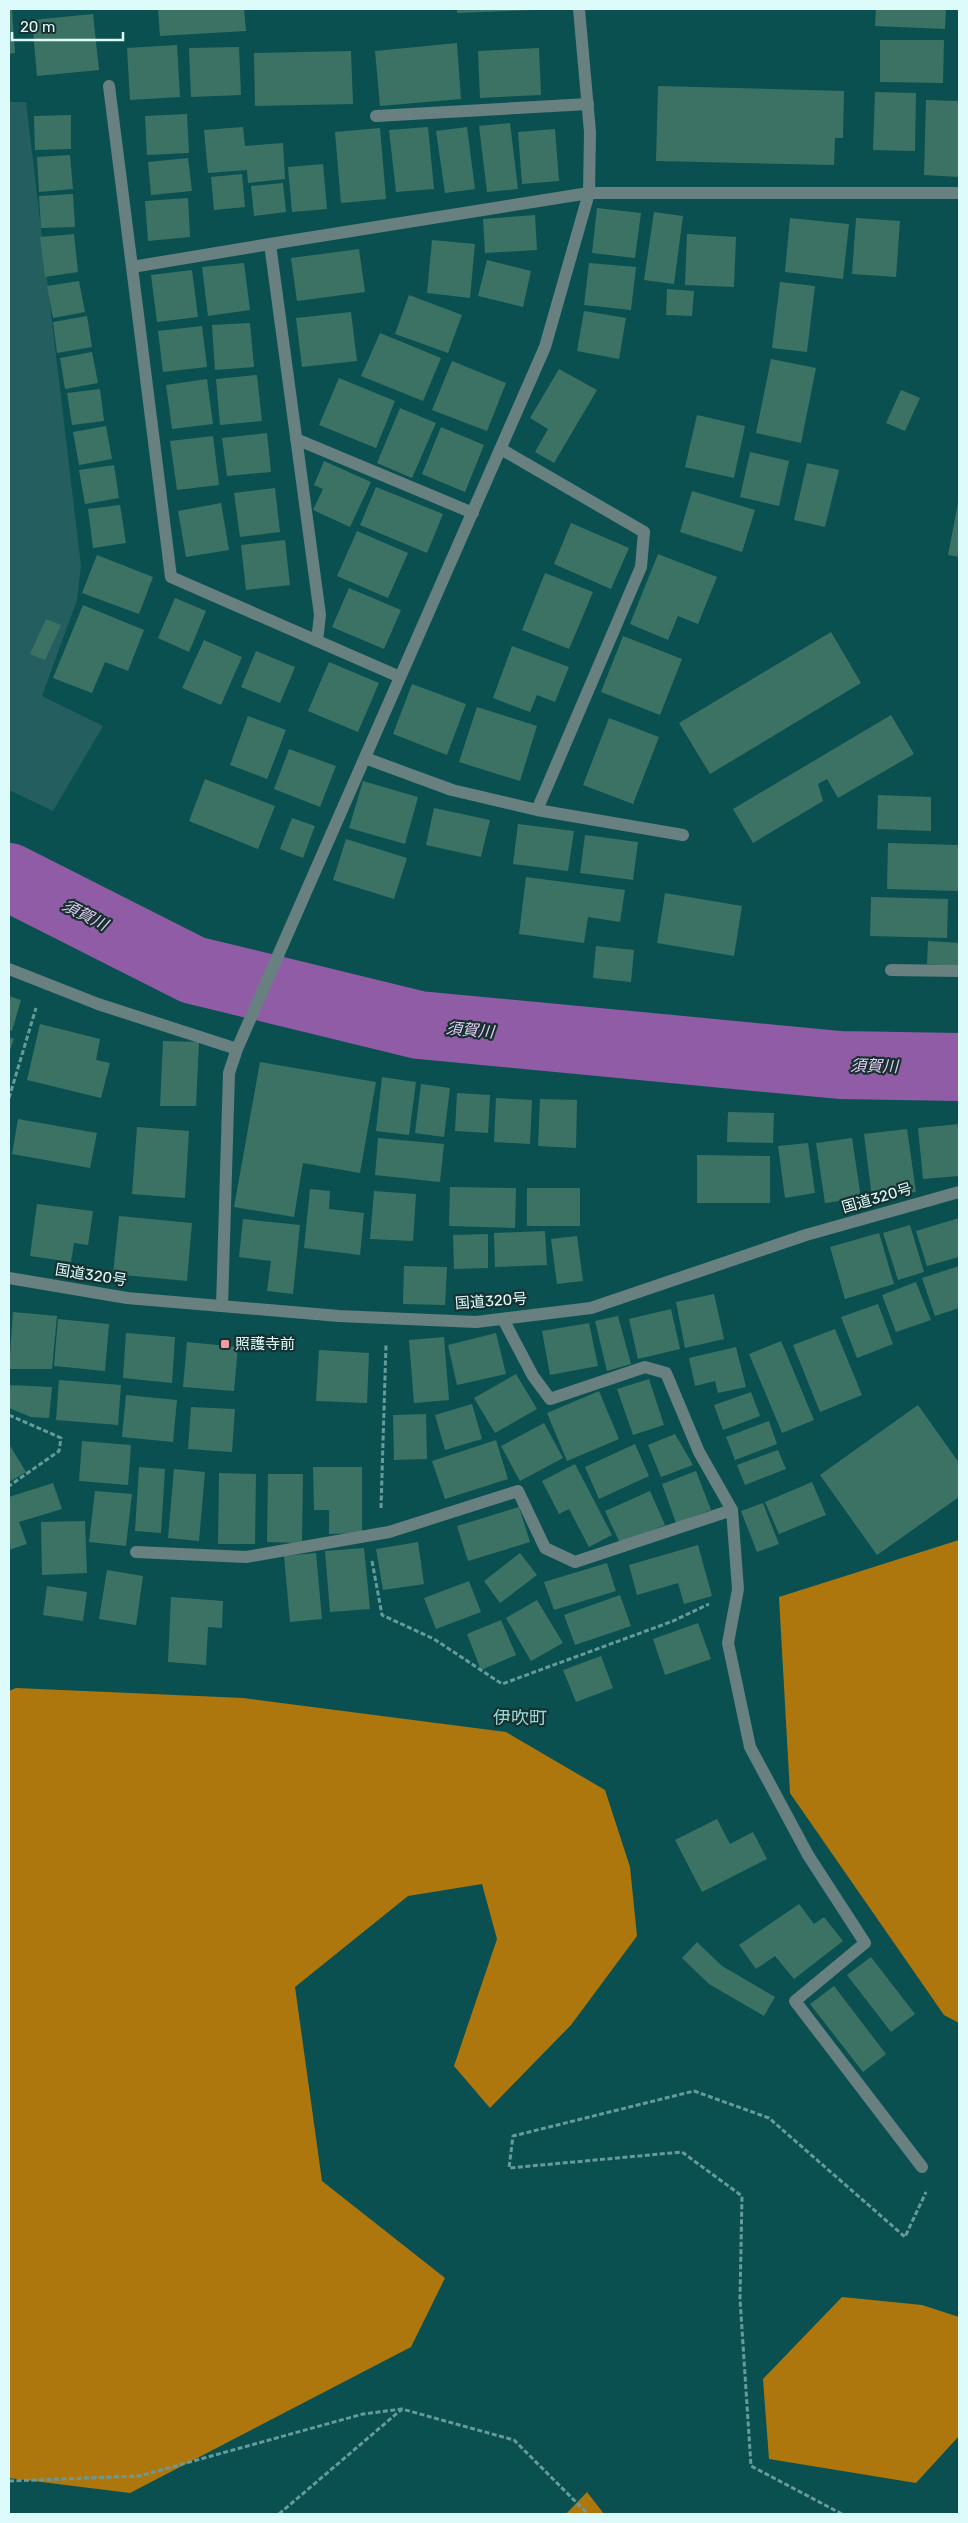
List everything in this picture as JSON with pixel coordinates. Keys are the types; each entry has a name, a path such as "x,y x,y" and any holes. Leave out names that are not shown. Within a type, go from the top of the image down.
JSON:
{"street":[{"path":"222,1306 228,1073 242,1036 298,914 400,676 545,347 589,193 590,132 579,9"},
{"path":"109,86 171,577 400,676"},
{"path":"376,116 588,104"},
{"path":"132,268 589,193 959,193"},
{"path":"270,244 320,615 317,641"},
{"path":"296,439 472,513"},
{"path":"501,449 644,532 641,566 537,810"},
{"path":"365,758 452,790 537,810 683,835"},
{"path":"9,969 98,1004 237,1049"},
{"path":"891,970 959,971"},
{"name":"国道320号","path":"9,1278 126,1298 387,1318 476,1322 591,1308 806,1236 959,1192"},
{"path":"503,1319 533,1376 550,1399 645,1367 666,1373 699,1452 732,1510 738,1589 728,1643 750,1747 808,1855 865,1943 796,2001 922,2167"},
{"path":"136,1552 246,1557 380,1534 518,1491 545,1548 575,1562 732,1510"}],"path":[{"path":"9,1098 44,983"},
{"path":"380,1534 387,1318"},
{"path":"9,1415 61,1438 59,1451 9,1486"},
{"path":"367,1536 382,1615 434,1639 502,1684 673,1621 738,1589"},
{"path":"842,2514 751,2466 740,2299 742,2196 682,2152 509,2168 513,2136 694,2091 769,2118 905,2237 926,2195 922,2167"},
{"path":"9,2481 139,2476 363,2414 402,2409 514,2440 588,2514"},
{"path":"279,2514 402,2409"}],"shaded area":[{"path":"9,102 26,102 81,566 77,600 42,696 103,726 53,811 9,790"},
{"path":"959,1540 959,2023 944,2015 790,1793 779,1597"},
{"path":"16,1688 243,1698 506,1732 605,1790 630,1867 637,1936 571,2025 490,2108 454,2066 497,1939 482,1884 408,1896 295,1987 322,2181 445,2278 411,2347 130,2493 9,2478 9,1691"},
{"path":"842,2297 922,2305 959,2317 959,2436 916,2483 769,2459 763,2379"},
{"path":"587,2492 604,2514 566,2514"}],"building":[{"path":"9,9 12,9 15,53 9,54"},
{"path":"158,9 244,9 246,31 160,36"},
{"path":"457,9 535,9 535,10 457,13"},
{"path":"876,9 946,9 945,29 875,26"},
{"path":"93,14 99,70 37,76 32,20"},
{"path":"880,40 944,40 943,83 880,82"},
{"path":"457,43 461,99 380,106 375,51"},
{"path":"177,45 180,97 130,100 127,48"},
{"path":"239,47 241,95 191,97 189,48"},
{"path":"539,48 541,95 480,98 478,51"},
{"path":"351,51 353,104 255,106 254,53"},
{"path":"658,86 844,91 843,138 835,138 834,165 656,161"},
{"path":"875,92 916,93 915,151 873,150"},
{"path":"926,100 959,101 959,177 924,175"},
{"path":"187,114 189,153 147,155 145,116"},
{"path":"71,115 71,149 35,150 34,116"},
{"path":"510,123 518,189 487,192 479,126"},
{"path":"243,127 245,146 283,143 285,179 248,183 247,170 208,173 204,130"},
{"path":"428,127 434,189 396,192 389,130"},
{"path":"467,127 475,189 445,193 436,131"},
{"path":"380,128 386,199 341,203 335,132"},
{"path":"555,129 559,181 522,184 518,132"},
{"path":"70,155 73,189 39,192 37,157"},
{"path":"188,158 192,191 151,195 148,162"},
{"path":"323,164 327,209 292,212 288,167"},
{"path":"242,174 245,207 214,210 211,177"},
{"path":"283,183 286,212 254,216 251,186"},
{"path":"73,194 75,227 41,228 39,196"},
{"path":"188,198 190,237 148,241 145,201"},
{"path":"597,208 641,213 635,258 592,253"},
{"path":"654,212 683,216 674,284 644,280"},
{"path":"535,215 537,250 485,253 483,219"},
{"path":"790,218 849,224 843,279 785,272"},
{"path":"856,218 900,221 896,277 852,274"},
{"path":"74,234 78,272 45,277 40,237"},
{"path":"687,234 736,237 734,287 685,285"},
{"path":"432,240 475,244 470,298 427,293"},
{"path":"359,249 365,292 297,301 291,258"},
{"path":"487,260 531,271 523,307 478,296"},
{"path":"244,263 250,310 208,316 202,267"},
{"path":"589,263 636,267 631,310 584,305"},
{"path":"192,270 198,317 157,322 151,275"},
{"path":"79,281 85,312 53,318 47,286"},
{"path":"780,282 815,286 807,352 772,348"},
{"path":"667,289 694,291 692,316 666,315"},
{"path":"409,295 462,315 448,353 395,334"},
{"path":"584,311 626,318 619,359 577,351"},
{"path":"351,312 357,361 302,367 296,318"},
{"path":"87,316 92,347 57,353 53,322"},
{"path":"250,323 254,367 215,370 212,325"},
{"path":"202,326 207,367 163,372 158,331"},
{"path":"380,333 441,358 423,401 361,376"},
{"path":"92,352 98,383 65,389 60,358"},
{"path":"771,359 816,368 801,443 756,433"},
{"path":"452,361 506,383 487,431 432,410"},
{"path":"559,369 597,390 554,463 535,452 548,429 530,418"},
{"path":"257,375 262,421 220,425 216,379"},
{"path":"339,378 395,401 376,448 319,425"},
{"path":"207,379 213,424 172,429 166,385"},
{"path":"100,389 104,421 72,425 67,393"},
{"path":"901,390 920,398 905,431 886,423"},
{"path":"400,408 436,423 412,478 377,463"},
{"path":"697,415 745,426 734,478 685,467"},
{"path":"106,426 112,459 79,465 73,432"},
{"path":"441,427 484,445 465,492 422,474"},
{"path":"267,433 271,472 227,476 222,438"},
{"path":"213,436 219,485 177,490 170,441"},
{"path":"750,452 789,461 779,506 740,497"},
{"path":"324,461 371,482 350,527 313,510 323,489 314,485"},
{"path":"807,463 839,470 825,527 794,520"},
{"path":"114,465 119,498 85,504 79,470"},
{"path":"376,487 443,514 427,553 360,525"},
{"path":"275,488 280,532 240,537 234,493"},
{"path":"692,491 755,510 742,552 680,532"},
{"path":"221,503 229,550 186,557 178,511"},
{"path":"959,503 959,557 948,555"},
{"path":"120,505 126,543 93,548 88,509"},
{"path":"571,523 629,548 611,589 554,564"},
{"path":"357,531 408,553 388,598 337,576"},
{"path":"285,540 290,585 246,590 241,545"},
{"path":"658,554 717,577 698,624 678,616 668,640 630,624"},
{"path":"97,555 153,577 139,614 82,593"},
{"path":"545,573 593,592 569,649 522,630"},
{"path":"349,588 401,610 384,649 332,627"},
{"path":"175,598 206,611 189,652 158,638"},
{"path":"83,605 144,630 128,671 105,662 92,693 53,678"},
{"path":"46,619 61,625 45,660 30,654"},
{"path":"831,632 861,683 710,774 679,723"},
{"path":"623,636 682,659 660,715 601,692"},
{"path":"204,640 242,657 221,705 182,688"},
{"path":"512,646 569,667 555,702 537,695 530,712 493,698"},
{"path":"256,651 295,667 280,703 241,687"},
{"path":"329,662 379,683 358,732 308,711"},
{"path":"412,684 466,704 447,755 393,734"},
{"path":"477,707 537,726 520,781 459,762"},
{"path":"891,715 914,754 838,798 827,779 818,784 823,801 753,843 733,809"},
{"path":"248,716 286,730 267,779 230,765"},
{"path":"609,718 659,737 633,804 583,785"},
{"path":"289,749 336,766 320,807 274,789"},
{"path":"205,779 275,806 258,849 189,821"},
{"path":"363,781 418,797 405,844 349,828"},
{"path":"878,795 931,797 931,831 877,829"},
{"path":"434,808 490,820 481,857 426,845"},
{"path":"292,818 315,826 303,858 280,849"},
{"path":"518,824 574,831 568,871 513,864"},
{"path":"585,835 638,842 633,880 580,873"},
{"path":"346,839 407,858 394,899 333,880"},
{"path":"888,843 959,845 959,891 887,889"},
{"path":"526,877 625,890 620,922 588,917 584,943 519,934"},
{"path":"665,893 742,906 734,956 657,943"},
{"path":"871,897 948,899 947,938 870,936"},
{"path":"928,941 959,943 959,966 927,964"},
{"path":"596,946 634,950 631,982 593,978"},
{"path":"9,996 21,1000 12,1031 9,1030"},
{"path":"40,1024 100,1039 96,1060 110,1063 101,1098 27,1080"},
{"path":"9,1037 14,1039 9,1053"},
{"path":"163,1041 199,1042 196,1106 160,1106"},
{"path":"260,1062 376,1082 360,1173 303,1163 294,1217 234,1207"},
{"path":"382,1077 416,1082 409,1135 376,1131"},
{"path":"421,1084 450,1088 444,1137 415,1133"},
{"path":"457,1093 490,1095 488,1133 455,1131"},
{"path":"496,1098 532,1100 530,1144 494,1142"},
{"path":"540,1099 577,1100 576,1148 538,1146"},
{"path":"728,1112 774,1113 773,1143 727,1142"},
{"path":"18,1119 97,1133 90,1168 12,1154"},
{"path":"959,1124 959,1176 923,1179 918,1128"},
{"path":"137,1127 189,1131 185,1198 132,1194"},
{"path":"907,1129 916,1192 872,1198 864,1134"},
{"path":"378,1138 444,1144 440,1182 375,1175"},
{"path":"852,1138 861,1198 825,1203 816,1143"},
{"path":"808,1143 815,1193 785,1198 778,1146"},
{"path":"697,1155 770,1156 770,1203 697,1203"},
{"path":"450,1187 516,1188 515,1228 449,1226"},
{"path":"527,1188 580,1188 580,1226 527,1226"},
{"path":"310,1189 330,1191 329,1209 364,1213 360,1255 304,1248"},
{"path":"374,1191 416,1194 413,1241 370,1239"},
{"path":"37,1204 93,1211 88,1245 74,1243 71,1262 30,1256"},
{"path":"119,1216 192,1223 187,1281 113,1274"},
{"path":"959,1218 959,1257 927,1266 916,1231"},
{"path":"243,1219 300,1225 293,1294 267,1291 271,1261 239,1257"},
{"path":"910,1225 924,1272 898,1280 883,1233"},
{"path":"545,1231 547,1265 495,1267 494,1233"},
{"path":"879,1233 894,1284 845,1299 830,1247"},
{"path":"488,1234 488,1268 454,1269 453,1235"},
{"path":"577,1236 583,1281 557,1284 551,1239"},
{"path":"404,1266 447,1267 445,1305 403,1304"},
{"path":"959,1266 959,1308 935,1316 922,1278"},
{"path":"916,1282 931,1320 896,1332 882,1295"},
{"path":"714,1294 724,1339 685,1348 676,1302"},
{"path":"878,1304 893,1344 857,1358 841,1317"},
{"path":"671,1309 680,1349 638,1359 629,1319"},
{"path":"13,1312 57,1316 52,1369 9,1369"},
{"path":"618,1316 631,1364 607,1371 595,1321"},
{"path":"58,1319 109,1324 105,1371 54,1366"},
{"path":"589,1323 598,1366 550,1375 542,1331"},
{"path":"835,1329 862,1395 820,1412 793,1345"},
{"path":"126,1333 175,1337 172,1383 123,1378"},
{"path":"496,1333 506,1374 457,1385 448,1345"},
{"path":"444,1337 449,1400 414,1403 409,1340"},
{"path":"781,1341 814,1420 782,1433 749,1354"},
{"path":"187,1342 238,1347 234,1391 183,1387"},
{"path":"736,1347 746,1387 718,1393 715,1381 695,1386 689,1358"},
{"path":"319,1350 369,1353 367,1403 316,1401"},
{"path":"516,1374 537,1409 495,1433 474,1398"},
{"path":"649,1379 664,1425 633,1435 617,1389"},
{"path":"59,1380 121,1385 118,1425 56,1420"},
{"path":"9,1385 52,1387 49,1418 31,1417 9,1408"},
{"path":"599,1391 619,1439 567,1461 547,1413"},
{"path":"751,1392 760,1416 723,1430 714,1405"},
{"path":"126,1395 177,1400 173,1442 122,1437"},
{"path":"472,1404 482,1439 445,1450 435,1415"},
{"path":"918,1405 959,1463 959,1497 877,1555 820,1475"},
{"path":"191,1407 235,1409 232,1452 188,1449"},
{"path":"426,1414 427,1459 394,1460 393,1415"},
{"path":"769,1421 777,1444 735,1460 726,1437"},
{"path":"544,1423 563,1458 520,1481 501,1446"},
{"path":"675,1434 693,1465 661,1477 648,1445"},
{"path":"496,1440 508,1479 445,1499 432,1461"},
{"path":"82,1441 131,1445 128,1485 79,1481"},
{"path":"9,1444 26,1472 9,1482"},
{"path":"635,1444 649,1476 599,1499 585,1467"},
{"path":"778,1450 786,1469 745,1485 737,1465"},
{"path":"575,1464 612,1535 589,1547 569,1509 559,1514 542,1481"},
{"path":"139,1467 165,1469 161,1533 135,1531"},
{"path":"313,1467 362,1467 362,1533 329,1534 329,1510 314,1510"},
{"path":"174,1469 205,1472 199,1541 168,1538"},
{"path":"696,1471 711,1510 676,1523 662,1484"},
{"path":"219,1473 256,1474 255,1544 218,1544"},
{"path":"268,1474 303,1474 302,1543 267,1542"},
{"path":"812,1482 826,1515 779,1534 765,1502"},
{"path":"53,1483 62,1509 19,1522 27,1544 9,1550 9,1497"},
{"path":"95,1491 132,1494 126,1546 89,1542"},
{"path":"650,1491 665,1525 620,1543 605,1511"},
{"path":"763,1503 779,1544 757,1552 741,1511"},
{"path":"519,1507 530,1542 468,1561 457,1526"},
{"path":"85,1521 87,1573 42,1575 41,1522"},
{"path":"418,1542 424,1584 383,1590 376,1549"},
{"path":"698,1545 712,1596 684,1604 678,1583 637,1595 629,1565"},
{"path":"364,1548 370,1609 330,1612 325,1551"},
{"path":"316,1553 322,1619 290,1622 284,1556"},
{"path":"520,1553 537,1575 500,1603 484,1581"},
{"path":"607,1563 616,1591 554,1610 544,1582"},
{"path":"107,1570 143,1576 136,1625 99,1619"},
{"path":"469,1581 481,1612 436,1629 424,1598"},
{"path":"47,1586 87,1592 83,1621 43,1615"},
{"path":"620,1595 631,1626 575,1645 564,1615"},
{"path":"171,1597 223,1601 222,1628 208,1627 206,1665 168,1662"},
{"path":"537,1600 563,1643 531,1661 506,1618"},
{"path":"501,1620 516,1655 481,1670 467,1634"},
{"path":"698,1623 711,1659 665,1675 653,1639"},
{"path":"601,1656 613,1688 576,1702 563,1670"},
{"path":"717,1819 730,1844 753,1832 767,1859 702,1892 675,1840"},
{"path":"799,1904 814,1924 824,1917 843,1941 794,1979 775,1956 756,1969 739,1945"},
{"path":"697,1942 722,1966 775,1997 764,2016 709,1984 682,1958"},
{"path":"871,1957 915,2014 891,2032 847,1975"},
{"path":"834,1986 886,2054 863,2072 810,2004"}],"waterway":[{"name":"須賀川","path":"9,877 193,970 419,1025 840,1065 959,1067"}],"place":[{"name":"照護寺前","path":"225,1344"}],"district":[{"name":"伊吹町","path":"520,1718"}]}
